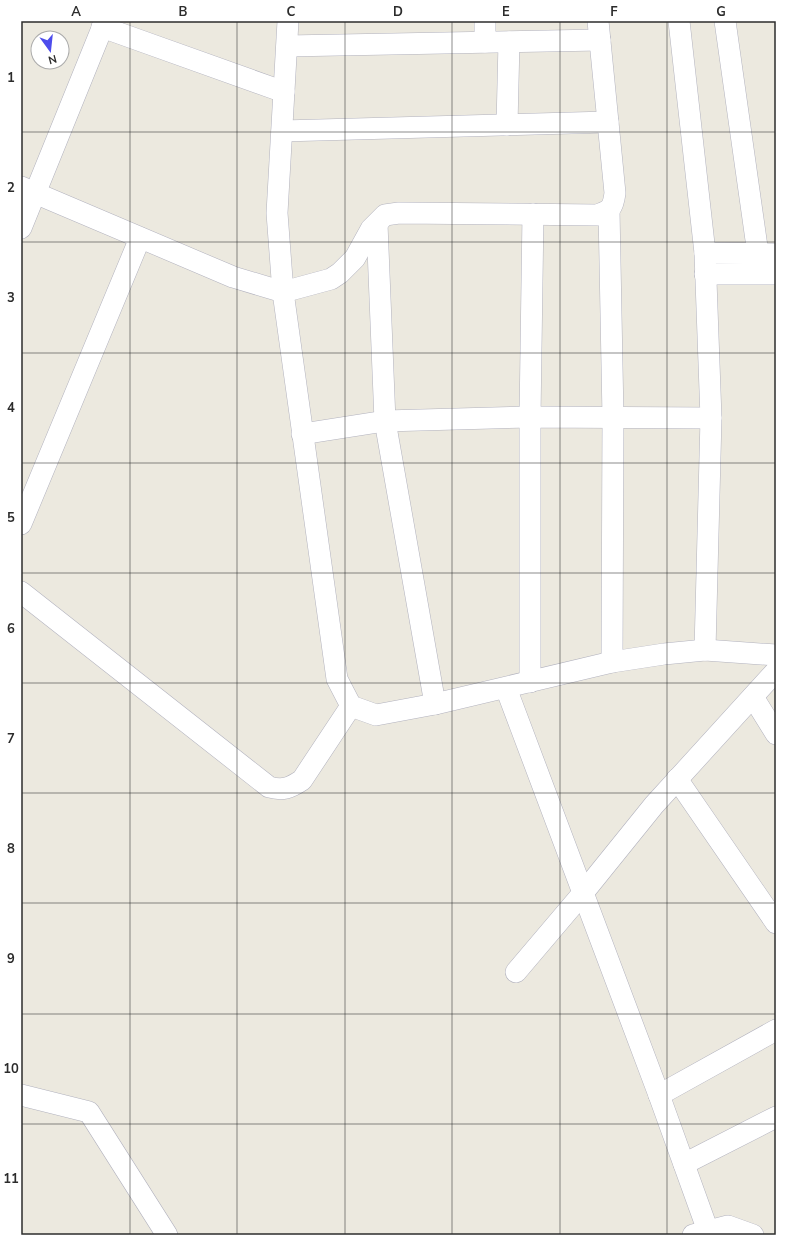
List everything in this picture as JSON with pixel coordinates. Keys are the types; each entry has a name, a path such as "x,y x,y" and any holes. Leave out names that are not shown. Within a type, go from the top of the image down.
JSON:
{"street":[{"path":"288,21 277,213 283,292 337,679 351,706 376,715 435,704 612,662 664,654 704,650 776,655"},
{"path":"484,21 485,42"},
{"path":"679,21 705,253 710,418 704,650"},
{"path":"705,253 767,254 725,21"},
{"path":"21,228 28,189 104,24 284,92"},
{"path":"287,46 508,42 599,31 615,193 614,202 609,210 613,417 612,662"},
{"path":"506,125 508,42"},
{"path":"282,131 608,122"},
{"path":"28,189 233,277 283,292 331,279 340,273 354,258 371,229 385,215 399,213 597,215 609,210"},
{"path":"530,682 530,417 533,214"},
{"path":"377,224 385,421 435,704"},
{"path":"21,524 25,504 140,238"},
{"path":"705,274 776,274"},
{"path":"302,434 385,421 530,417 710,418"},
{"path":"21,592 269,786 278,790 291,787 302,780 351,706"},
{"path":"516,972 583,893 654,805 776,671"},
{"path":"506,688 684,1164 701,1233 728,1226 753,1235"},
{"path":"753,697 776,734"},
{"path":"677,780 776,923"},
{"path":"659,1095 776,1030"},
{"path":"21,1095 89,1112 167,1235"},
{"path":"684,1164 776,1117"}]}
